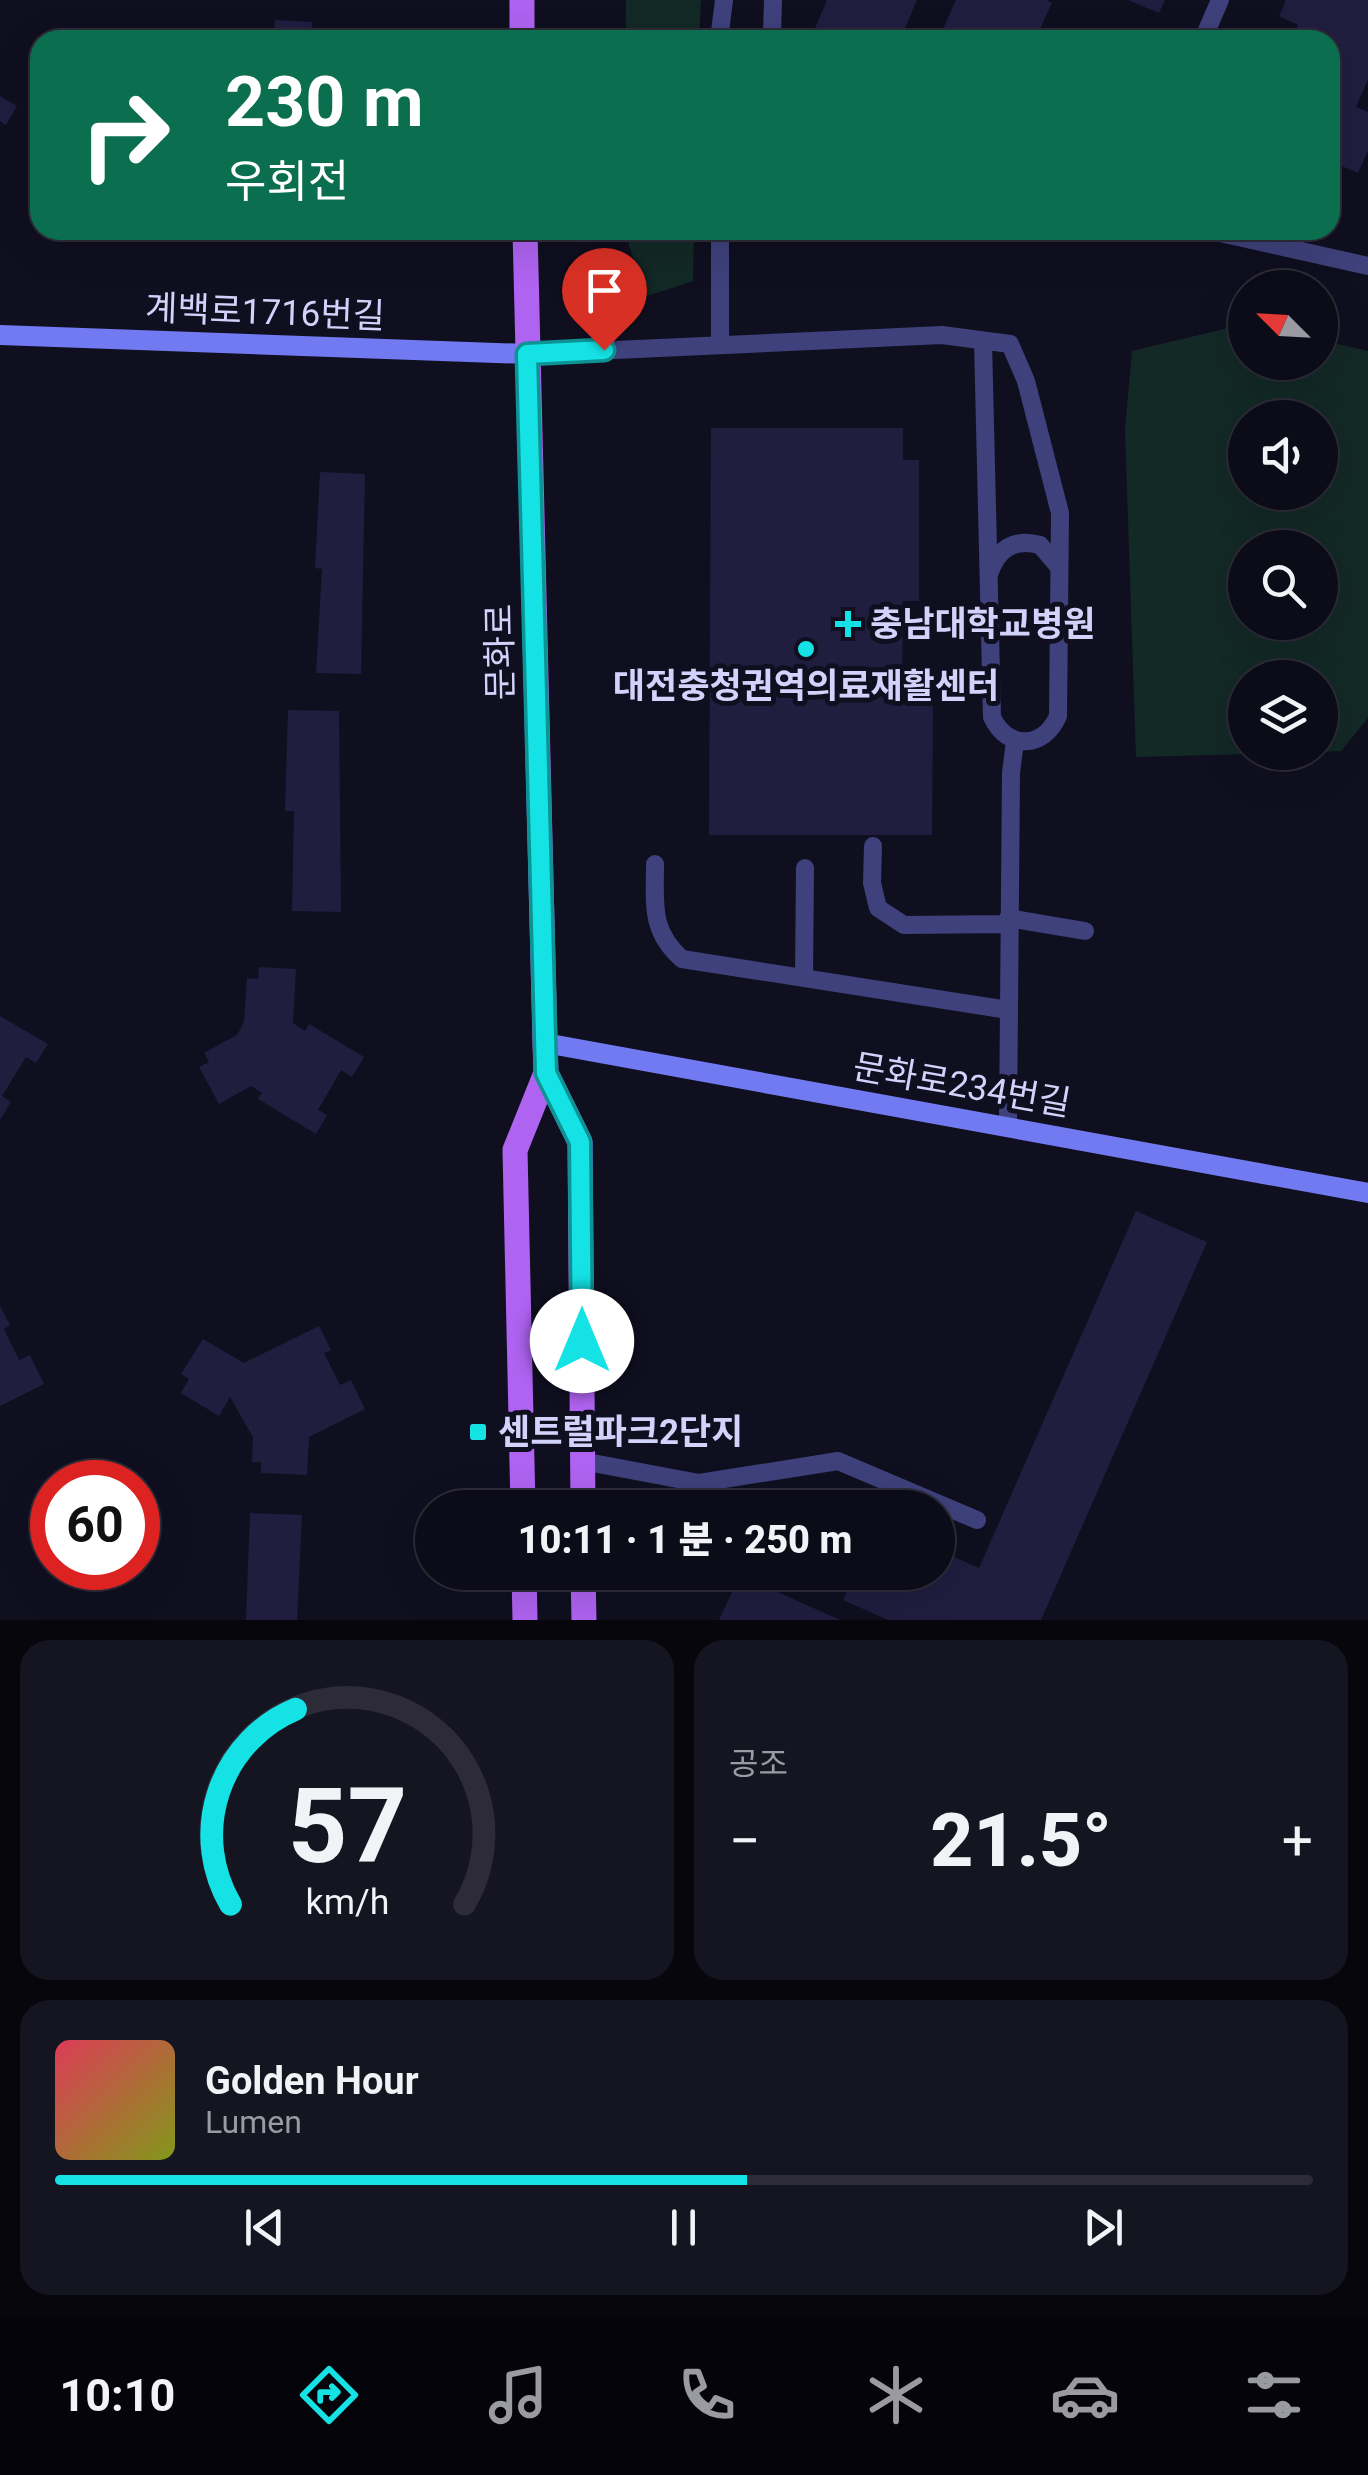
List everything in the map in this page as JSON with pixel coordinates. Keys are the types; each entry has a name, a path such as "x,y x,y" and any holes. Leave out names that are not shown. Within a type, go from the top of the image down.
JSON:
{"main road":[{"path":"522,0 522,30"},
{"name":"문화로","path":"522,1490 515,1150 546,1073 525,240"},
{"name":"계백로1716번길","path":"0,335 527,354"},
{"name":"문화로234번길","path":"545,1043 1368,1192"},
{"name":"문화로","path":"546,1073 580,1142 583,1490"},
{"path":"524,1590 525,1620"},
{"path":"583,1590 584,1620"}],"lane":[{"path":"720,30 724,0"},
{"path":"772,30 773,0"},
{"path":"1207,30 1220,0"},
{"path":"720,240 720,345"},
{"path":"1251,240 1368,266"},
{"path":"527,354 942,335 1010,344 1026,381 1060,512 1058,716 1037,740 1015,741 997,728 992,717 983,341"},
{"path":"989,576 998,554 1018,542 1029,542 1049,552 1059,571"},
{"path":"1008,1126 1008,921 1015,741"},
{"path":"873,846 872,882 878,908 904,925 1008,921 1085,931"},
{"path":"655,864 656,916 662,942 682,959 1008,1010"},
{"path":"804,868 804,978"},
{"path":"582,1461 699,1483 838,1461 977,1520"}],"green space":[{"path":"626,0 701,0 700,30 626,30"},
{"path":"629,240 694,240 693,281 647,296"},
{"path":"1228,328 1228,380 1338,380 1338,344 1368,351 1368,718 1341,751 1338,751 1338,660 1228,660 1228,755 1136,757 1125,429 1132,351"}],"building":[{"path":"827,0 917,0 904,30 814,30"},
{"path":"956,0 1052,3 1040,30 942,30"},
{"path":"1128,0 1165,0 1159,13"},
{"path":"1286,0 1368,0 1368,79 1356,107 1368,112 1368,151 1358,173 1340,165 1340,30 1296,30 1298,25 1279,16"},
{"path":"275,20 312,22 312,30 274,30"},
{"path":"0,96 17,106 6,125 0,121"},
{"name":"대전충청권역의료재활센터","path":"711,428 903,428 903,460 919,460 919,601 903,601 902,697 933,698 932,835 709,835"},
{"path":"320,472 365,474 361,674 316,673 322,569 315,568"},
{"path":"288,710 339,711 341,912 292,911 294,811 285,811"},
{"path":"259,967 296,969 293,1023 305,1031 309,1024 364,1057 352,1077 341,1070 318,1110 327,1115 316,1134 258,1099 262,1093 251,1086 219,1104 199,1067 209,1062 204,1053 237,1035 244,1022 247,978 258,979"},
{"path":"0,1016 48,1044 36,1063 26,1057 2,1096 11,1102 0,1120"},
{"path":"1136,1211 1207,1242 1041,1620 888,1620 843,1600 847,1590 955,1590 955,1557 979,1568"},
{"path":"0,1306 10,1325 4,1329 19,1360 30,1355 44,1384 0,1406"},
{"path":"319,1326 331,1350 324,1353 340,1385 351,1380 365,1409 309,1437 307,1475 261,1473 261,1462 252,1462 253,1437 230,1397 219,1416 181,1393 189,1379 181,1374 203,1339 244,1363"},
{"path":"250,1513 302,1515 297,1620 246,1620"},
{"path":"733,1590 773,1590 840,1620 719,1620"}],"place":[{"name":"충남대학교병원","path":"848,624"},
{"name":"대전충청권역의료재활센터","path":"806,649"},
{"name":"센트럴파크2단지","path":"478,1432"}],"route":[{"path":"582,1341 580,1142 546,1073 527,354 604,350"}]}
